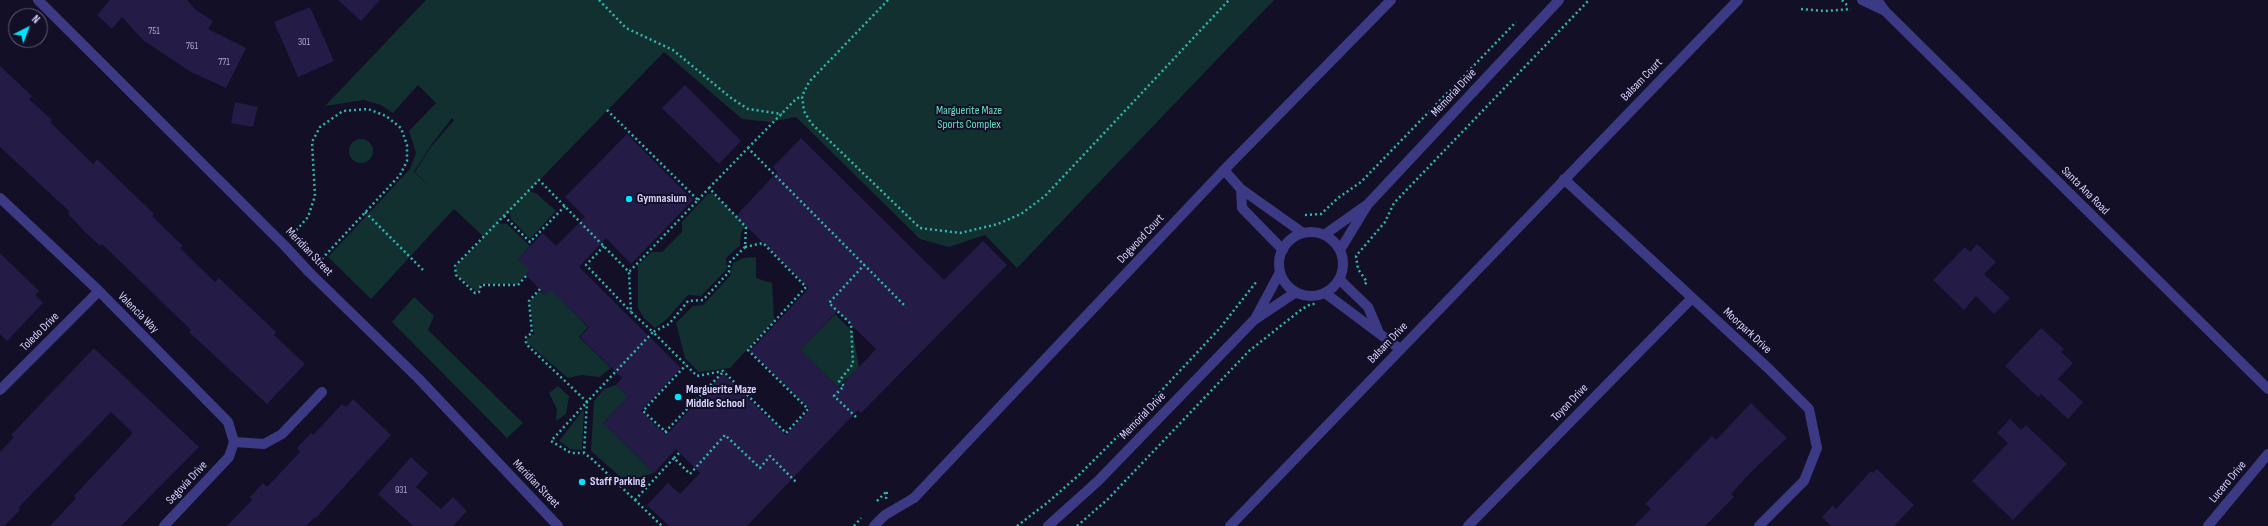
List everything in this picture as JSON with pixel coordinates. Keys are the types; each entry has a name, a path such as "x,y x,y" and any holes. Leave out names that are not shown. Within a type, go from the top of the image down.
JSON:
{"street":[{"name":"Meridian Street","path":"38,0 284,244 309,272 418,378 558,526"},
{"name":"Dogwood Court","path":"874,526 885,515 914,498 1224,170 1391,0"},
{"name":"Memorial Drive","path":"1368,204 1559,0"},
{"name":"Balsam Court","path":"1564,179 1738,0"},
{"name":"Santa Ana Road","path":"1862,0 1885,11"},
{"name":"Santa Ana Road","path":"1877,0 1885,11 2268,389"},
{"path":"1224,170 1241,190 1303,233"},
{"name":"Moorpark Drive","path":"1564,179 1809,409 1817,448 1804,481 1759,526"},
{"name":"Balsam Drive","path":"1230,526 1564,179"},
{"path":"1241,190 1242,208 1283,250"},
{"name":"Valencia Way","path":"0,198 99,292 228,422 234,442"},
{"path":"1324,235 1368,204"},
{"path":"1340,250 1368,204"},
{"path":"1254,320 1280,272 1280,255 1293,238 1303,233 1314,232 1324,235 1333,241 1340,250 1343,260 1339,279 1333,287 1325,292 1311,295 1296,292 1288,286 1280,272"},
{"path":"1339,279 1368,307 1379,333"},
{"name":"Toledo Drive","path":"0,390 99,292"},
{"path":"1254,320 1296,292"},
{"path":"1325,292 1400,349"},
{"name":"Toyon Drive","path":"1468,526 1692,298"},
{"name":"Memorial Drive","path":"1048,526 1098,481 1254,320"},
{"path":"234,442 264,444 282,434 322,392"},
{"name":"Segovia Drive","path":"164,526 229,457 234,442"},
{"name":"Lucero Drive","path":"2208,526 2268,454"}],"path":[{"path":"599,0 626,28 673,50 731,98 748,109 782,114"},
{"path":"888,0 809,82 802,96 804,111 811,123 920,228 960,233 998,224 1021,214 1045,196 1229,0"},
{"path":"1364,285 1367,282 1358,269 1356,256 1385,222 1394,202 1589,0"},
{"path":"1801,9 1825,11 1851,9 1842,0"},
{"path":"1300,213 1306,216 1321,214 1338,198 1361,182 1522,17"},
{"path":"629,272 796,99 802,96"},
{"path":"284,244 308,217 315,196 312,142 320,127 343,111 368,109 386,116 401,128 407,145 407,161 400,175 309,272"},
{"path":"607,110 698,200"},
{"path":"748,148 865,264 906,307"},
{"path":"526,276 518,285 481,286 479,292 475,293 456,275 455,266 539,180 629,272 631,312"},
{"path":"662,526 584,454 571,453 551,441 653,332 669,324 688,301 703,300 729,272 729,263 744,247 746,227 709,188"},
{"path":"504,216 530,242 565,206"},
{"path":"365,212 423,270"},
{"path":"723,371 786,433 808,409 748,350 806,288 763,244 744,247"},
{"path":"604,246 586,266 697,376 723,371"},
{"path":"856,417 834,396 844,386 839,381 853,364 851,324 829,303 865,264"},
{"path":"1017,526 1080,474 1132,422 1220,328 1262,276"},
{"path":"540,289 529,301 532,332 526,337 526,344 587,402 584,454"},
{"path":"1077,526 1107,500 1249,351 1302,309 1311,304 1322,305"},
{"path":"686,365 643,411 666,432 723,371"},
{"path":"674,458 690,474 725,434 760,468 770,456 796,482"},
{"path":"635,500 679,453"}],"green space":[{"name":"Marguerite Maze Sports Complex","path":"426,0 1274,0 1017,268 985,235 949,247 920,239 796,117 770,122 742,119 664,52 529,191 537,194 556,211 530,239 511,219 510,211 497,223 507,224 530,246 518,259 530,270 518,284 480,284 481,289 476,291 457,275 456,266 484,237 454,209 371,299 328,257 410,169 416,153 409,131 436,103 418,85 393,113 381,105 364,100 325,106","holes":["452,118 454,120 430,148 415,172 432,189 414,172 431,145"]},
{"path":"361,139 370,142 373,151 370,160 361,163 352,160 349,151 352,142"},
{"path":"712,193 745,225 741,233 740,245 726,258 727,269 701,296 688,295 667,319 655,328 644,318 638,308 638,265 652,252 662,252 682,232 682,222 708,194"},
{"path":"756,257 756,278 772,283 774,320 730,368 699,372 685,358 676,323 693,306 703,305 730,276 733,263 743,258"},
{"path":"550,289 588,327 579,337 611,368 599,377 582,375 568,378 527,343 527,339 534,334 530,301 540,291 545,295"},
{"path":"414,297 434,316 428,330 523,423 507,438 392,322"},
{"path":"835,314 853,332 859,368 838,387 800,350"},
{"path":"616,385 628,397 603,423 654,473 625,481 591,451 594,401 604,389"},
{"path":"558,386 569,396 566,414 556,421 557,409 549,393"},
{"path":"584,409 582,450 570,449 559,441"}],"building":[{"path":"110,0 187,0 196,10 213,21 208,29 246,48 226,88 191,72 143,40 122,17 112,29 97,15"},
{"path":"338,0 380,0 361,21"},
{"path":"310,7 334,61 298,77 274,22"},
{"path":"0,66 32,96 29,99 52,120 50,122 93,164 97,159 154,214 152,216 183,246 180,248 215,282 219,278 276,332 274,335 305,364 267,404 189,332 191,330 102,244 100,246 86,233 68,214 70,212 0,147"},
{"path":"685,85 741,141 719,164 662,108"},
{"path":"235,102 258,107 253,127 231,123"},
{"path":"627,134 693,200 631,264 606,238 579,267 681,368 641,411 666,435 723,374 786,435 810,409 750,351 809,288 736,216 777,172 773,167 801,138 944,280 983,241 1007,265 861,413 858,410 747,526 669,526 647,505 668,483 680,494 700,473 676,449 654,473 603,423 628,397 616,385 622,378 580,337 589,327 550,290 545,295 525,274 529,270 518,259 543,233 556,246 585,217 565,197","holes":["837,311 876,349 839,388 800,350"]},
{"path":"1977,244 1996,262 1984,274 2010,298 1994,314 1976,296 1964,310 1933,280 1965,247 1970,252"},
{"path":"0,253 39,291 35,295 43,303 7,341 0,334"},
{"path":"2041,328 2064,349 2061,352 2073,363 2058,379 2083,402 2068,419 2041,394 2038,397 2005,366"},
{"path":"94,348 199,447 121,526 50,526 76,498 74,496 132,434 132,432 111,412 18,508 20,510 4,526 0,526 0,452 14,437 11,435"},
{"path":"353,399 391,435 316,518 315,517 306,526 227,526 252,500 250,497 263,483 267,487 300,452 297,448 311,433 313,435 342,404 346,407"},
{"path":"1751,403 1787,438 1750,473 1731,494 1734,497 1705,526 1634,526 1651,509 1645,504 1712,436 1716,440"},
{"path":"2010,419 2021,430 2026,425 2067,464 2013,520 1972,481 2008,443 1997,433"},
{"path":"411,457 428,473 416,487 441,509 453,497 467,511 453,526 413,526 378,494"},
{"path":"1877,469 1914,505 1894,526 1831,526 1822,517 1833,505 1836,509 1871,471 1873,473"}],"place":[{"name":"Gymnasium","path":"629,199"},
{"name":"Marguerite Maze Middle School","path":"678,397"},
{"name":"Staff Parking","path":"582,482"}]}
